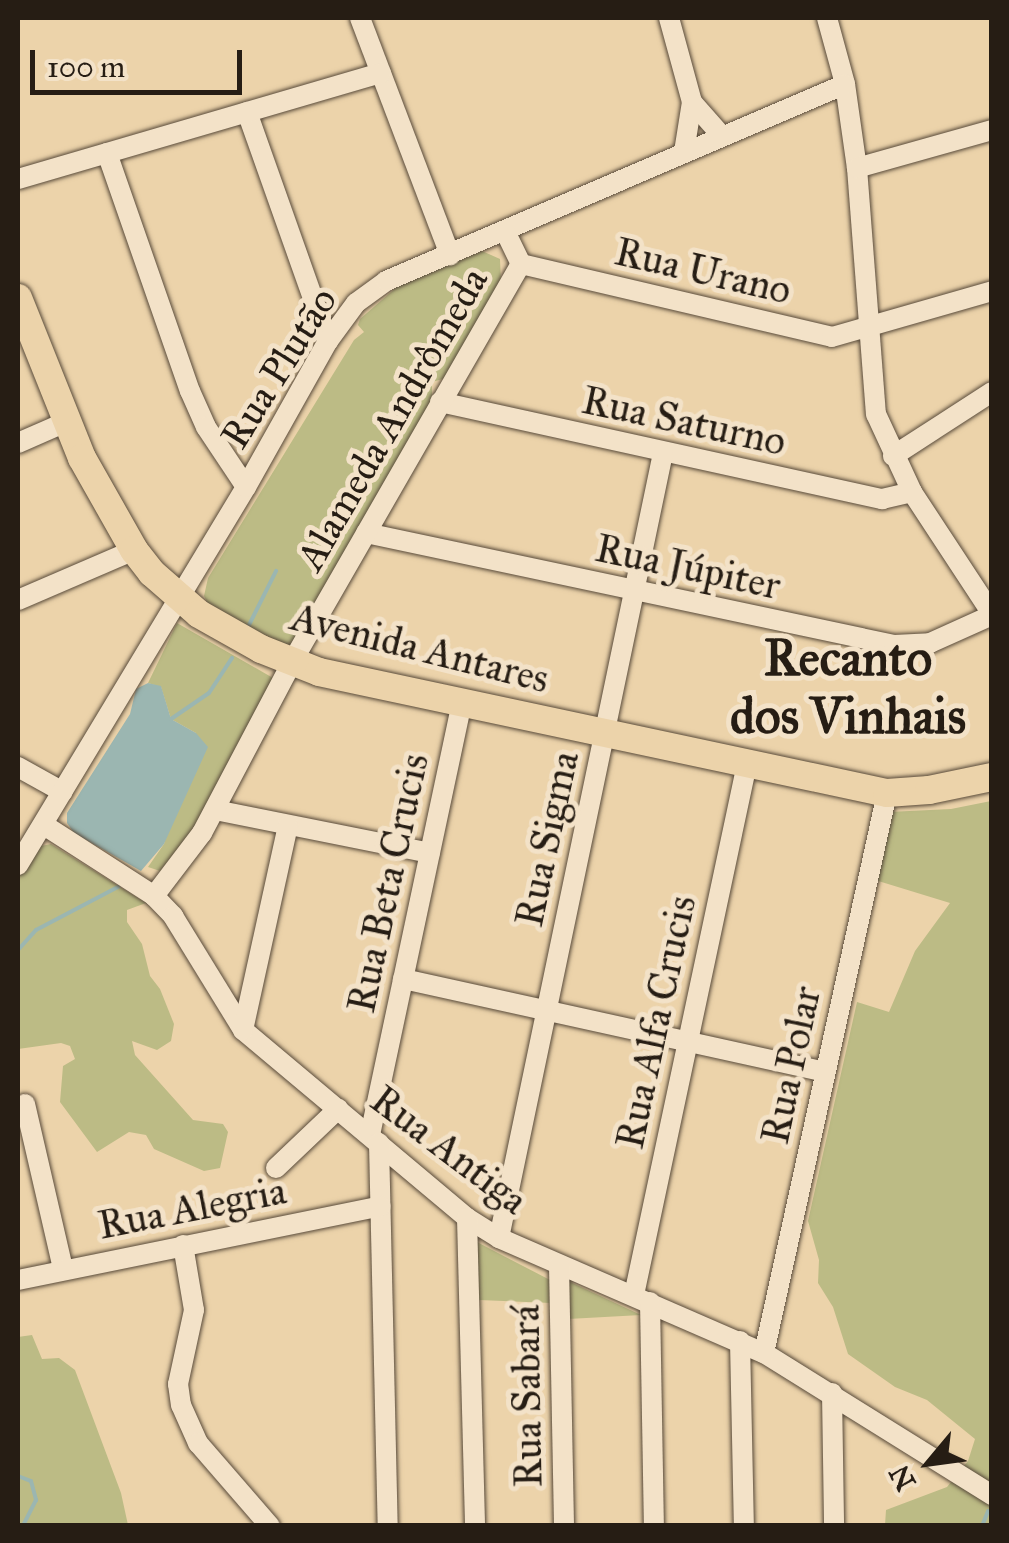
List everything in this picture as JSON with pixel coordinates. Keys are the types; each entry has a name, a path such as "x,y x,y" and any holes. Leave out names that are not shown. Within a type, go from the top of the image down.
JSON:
{"main road":[{"name":"Avenida Antares","path":"18,298 87,498 128,553 175,604 225,646 289,668 460,709 885,799 943,802 992,792"},
{"name":"Avenida Antares","path":"18,335 60,425"},
{"name":"Avenida Antares","path":"885,799 992,777"}],"street":[{"path":"360,18 450,255"},
{"path":"669,18 692,102 684,152"},
{"path":"830,18 845,84 857,168 876,414 892,456 912,492 992,614"},
{"path":"18,179 381,74"},
{"name":"Rua Plutão","path":"18,865 246,487 342,318 376,286 845,84"},
{"path":"692,102 722,136"},
{"path":"248,112 328,341"},
{"path":"857,168 992,130"},
{"path":"107,153 190,391 206,427 246,487"},
{"name":"Alameda Andrômeda","path":"154,896 214,810 289,668 521,264 506,233"},
{"name":"Rua Urano","path":"521,264 832,337 992,292"},
{"path":"892,456 992,392"},
{"name":"Rua Saturno","path":"440,402 882,499 912,492"},
{"path":"18,443 60,425"},
{"name":"Rua Sigma","path":"499,1238 663,454"},
{"name":"Rua Júpiter","path":"366,533 634,593 894,644 930,643 992,614"},
{"path":"18,600 128,553"},
{"name":"Rua Beta Crucis","path":"388,1526 375,1139 460,709"},
{"path":"18,767 63,792"},
{"name":"Rua Alfa Crucis","path":"654,1526 642,1298 688,1042 745,771"},
{"name":"Rua Polar","path":"764,1353 885,799"},
{"path":"214,810 430,853"},
{"name":"Rua Antiga","path":"44,825 154,896 173,916 243,1030 467,1218 499,1238 764,1353 992,1494"},
{"path":"243,1030 288,826"},
{"path":"404,979 826,1072"},
{"path":"25,1104 62,1269"},
{"path":"276,1168 338,1109"},
{"name":"Rua Alegria","path":"18,1280 380,1206"},
{"path":"467,1218 475,1526"},
{"path":"182,1245 194,1310 179,1396 198,1442 270,1526"},
{"name":"Rua Sabará","path":"559,1265 564,1526"},
{"path":"740,1341 744,1526"},
{"path":"832,1393 834,1526"}],"shaded area":[{"path":"482,251 500,259 501,283 446,378 432,382 432,400 293,646 284,650 211,610 204,596 208,578 354,340 364,332 358,325 360,319 398,286"},
{"path":"177,623 273,678 210,808 160,871 148,867 164,844 196,733 171,719 161,687 148,683"},
{"path":"991,801 991,1525 885,1525 886,1510 947,1487 968,1461 975,1439 927,1400 895,1387 848,1354 833,1307 818,1283 819,1260 808,1221 857,1002 889,1012 915,951 950,903 875,880 889,812 951,809"},
{"path":"51,844 146,903 127,910 127,922 142,944 150,976 160,989 174,1024 171,1041 157,1050 132,1041 135,1055 193,1120 223,1124 228,1132 220,1168 204,1171 154,1149 146,1135 129,1132 97,1152 60,1102 63,1066 75,1059 70,1046 61,1043 18,1049 18,876 41,846"},
{"path":"475,1241 550,1280 551,1303 479,1300"},
{"path":"566,1280 641,1315 568,1319"},
{"path":"32,1335 42,1359 59,1358 75,1370 121,1493 128,1525 18,1525 18,1337"}],"water":[{"path":"148,683 161,686 171,719 196,733 208,747 164,844 141,871 74,833 67,823 67,813 130,714 136,689"}],"waterway":[{"path":"247,629 276,571"},
{"path":"171,719 209,693 232,658"},
{"path":"18,950 36,930 118,887"},
{"path":"18,1476 31,1481 36,1500 23,1526"},
{"path":"982,1526 988,1511"}],"district":[{"name":"Recanto dos Vinhais","path":"848,687"}]}
